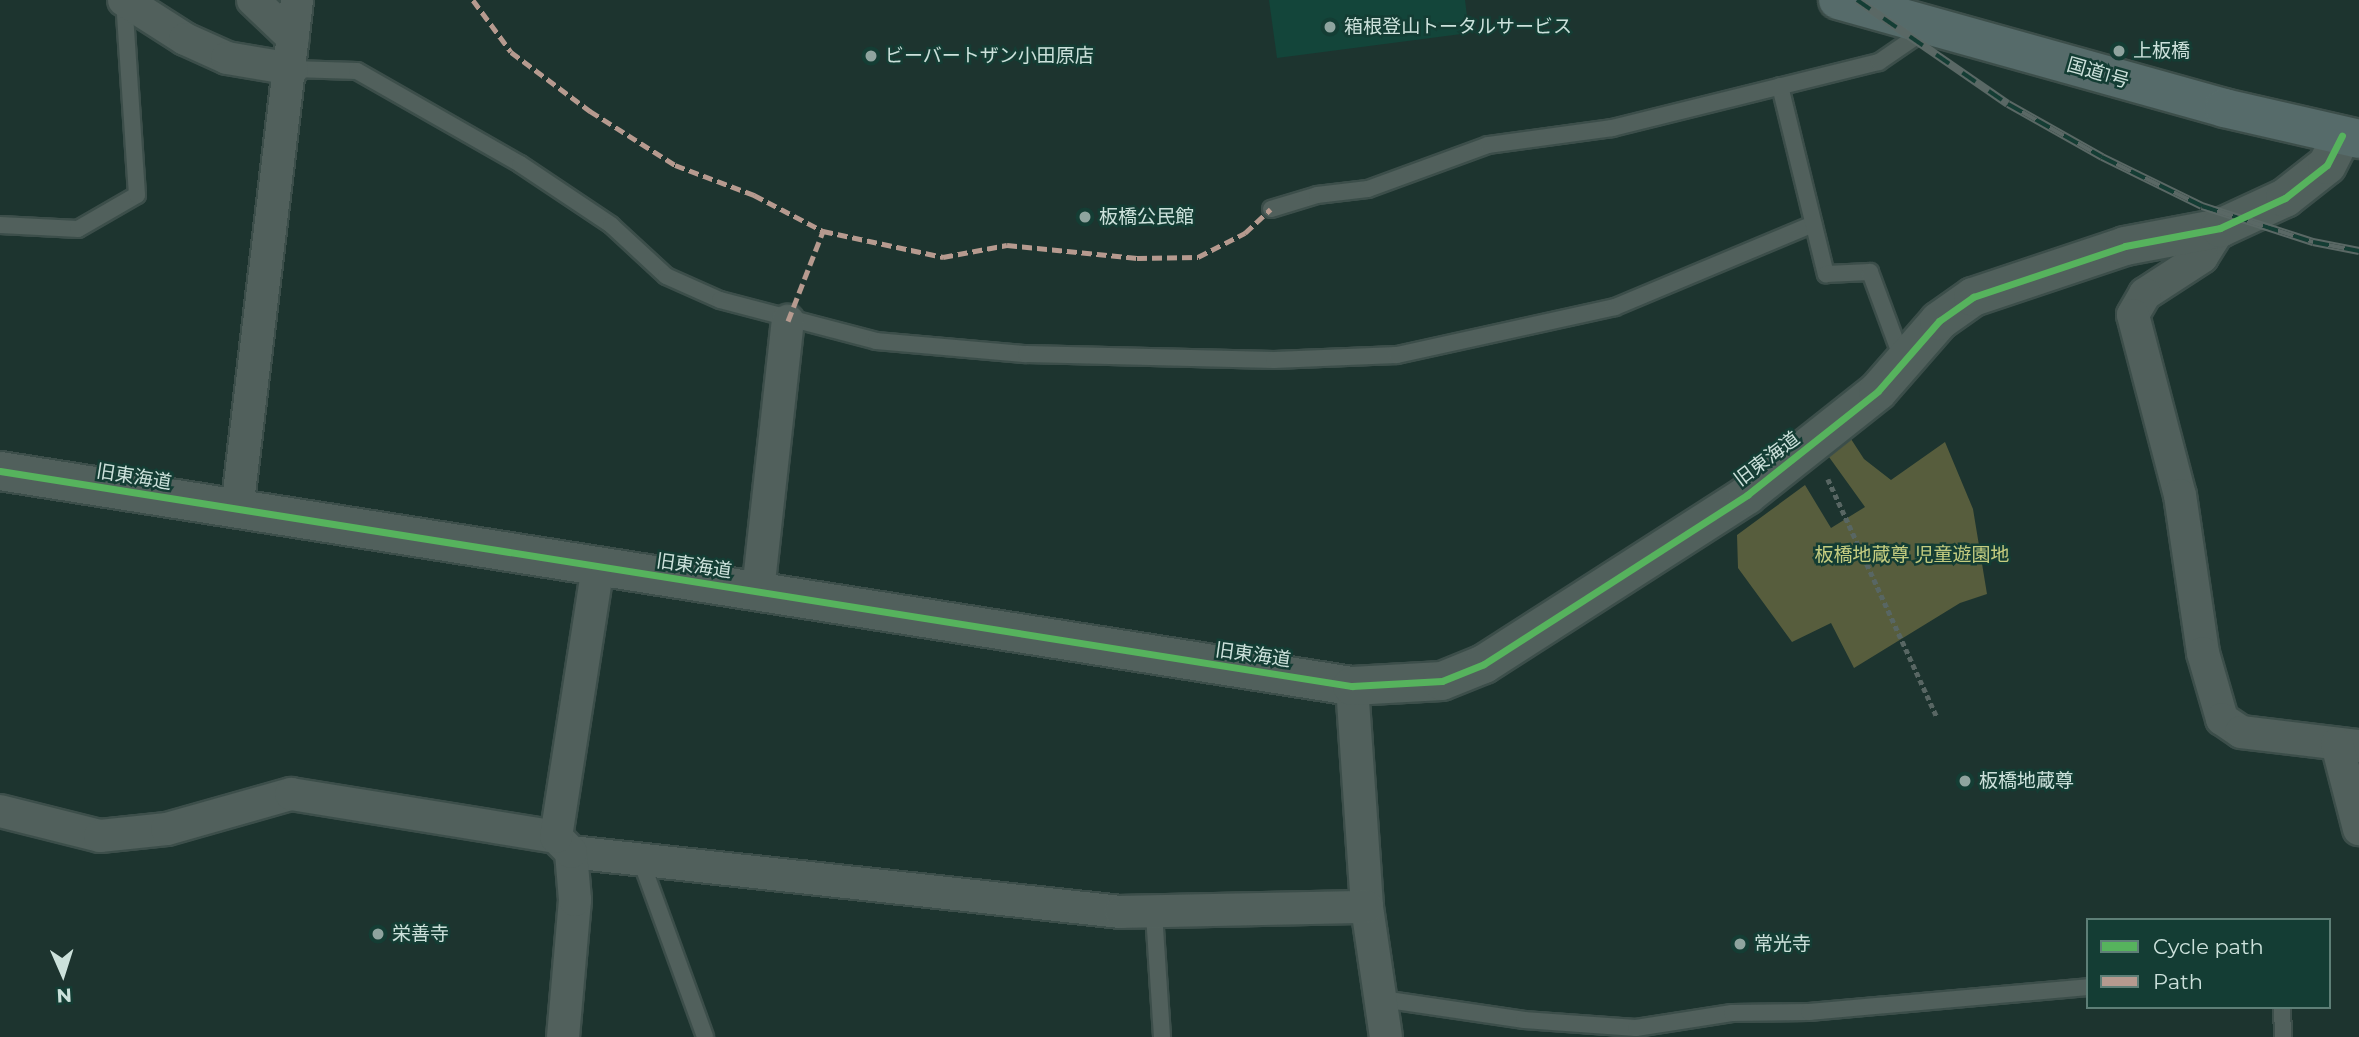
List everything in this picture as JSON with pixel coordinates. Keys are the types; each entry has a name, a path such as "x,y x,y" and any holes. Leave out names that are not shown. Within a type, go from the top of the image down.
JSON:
{"highway":[{"name":"国道1号","path":"1838,0 2233,111 2351,137"}],"street":[{"path":"124,0 227,58 292,69"},
{"path":"253,0 293,38"},
{"path":"237,510 292,69 297,0"},
{"name":"旧東海道","path":"0,471 1352,685 1442,681 1484,664 1747,495 1878,391 1939,321 1973,297 2125,246 2220,228 2285,198 2328,165 2351,137"},
{"path":"2220,228 2202,257 2145,294 2133,315 2180,495 2203,653 2222,719 2241,732 2348,745 2359,829"},
{"path":"758,591 788,321"},
{"path":"563,1037 575,900 563,844 598,567"},
{"path":"1352,685 1367,907 1382,999 1385,1037"},
{"path":"0,811 100,836 167,830 291,793 640,858 1154,913 1367,907"}],"lane":[{"path":"0,225 78,229 137,195 124,0"},
{"path":"1271,209 1317,195 1368,189 1488,145 1612,128 1880,62 1932,26"},
{"path":"292,69 357,71 520,164 611,225 666,276 720,300 788,321 876,341 1026,354 1274,360 1397,355 1615,307 1813,224"},
{"path":"1780,86 1826,274 1870,272 1903,361"},
{"path":"640,858 705,1037"},
{"path":"1154,913 1162,1037"},
{"path":"1382,999 1524,1020 1636,1028 1732,1013 1809,1012 2086,987"},
{"path":"2282,1009 2283,1037"}],"path":[{"path":"1812,445 1937,717"}],"shaded area":[{"path":"1269,0 1465,0 1469,33 1277,58"}],"green space":[{"name":"板橋地蔵尊 児童遊園地","path":"1851,439 1864,459 1891,480 1945,442 1973,509 1987,594 1960,603 1854,668 1831,623 1792,642 1738,568 1737,535 1805,485 1831,528 1865,507 1829,457"}],"railway":[{"path":"1857,0 2008,104 2102,157 2202,206 2313,242 2359,251"}],"marked path":[{"path":"473,0 511,52 590,111 675,165 754,195 823,231 943,257 1007,245 1137,258 1198,257 1245,233 1271,209"},
{"path":"788,321 823,231"}],"cycle path":[{"path":"0,471 1352,686 1442,681 1484,664 1747,495 1878,391 1939,321 1973,297 2125,246 2220,228 2285,198 2327,165 2342,136"}],"place":[{"name":"箱根登山トータルサービス","path":"1330,27"},
{"name":"上板橋","path":"2119,51"},
{"name":"ビーバートザン小田原店","path":"871,56"},
{"name":"板橋公民館","path":"1085,217"},
{"name":"板橋地蔵尊","path":"1965,781"},
{"name":"栄善寺","path":"378,934"},
{"name":"常光寺","path":"1740,944"}]}
